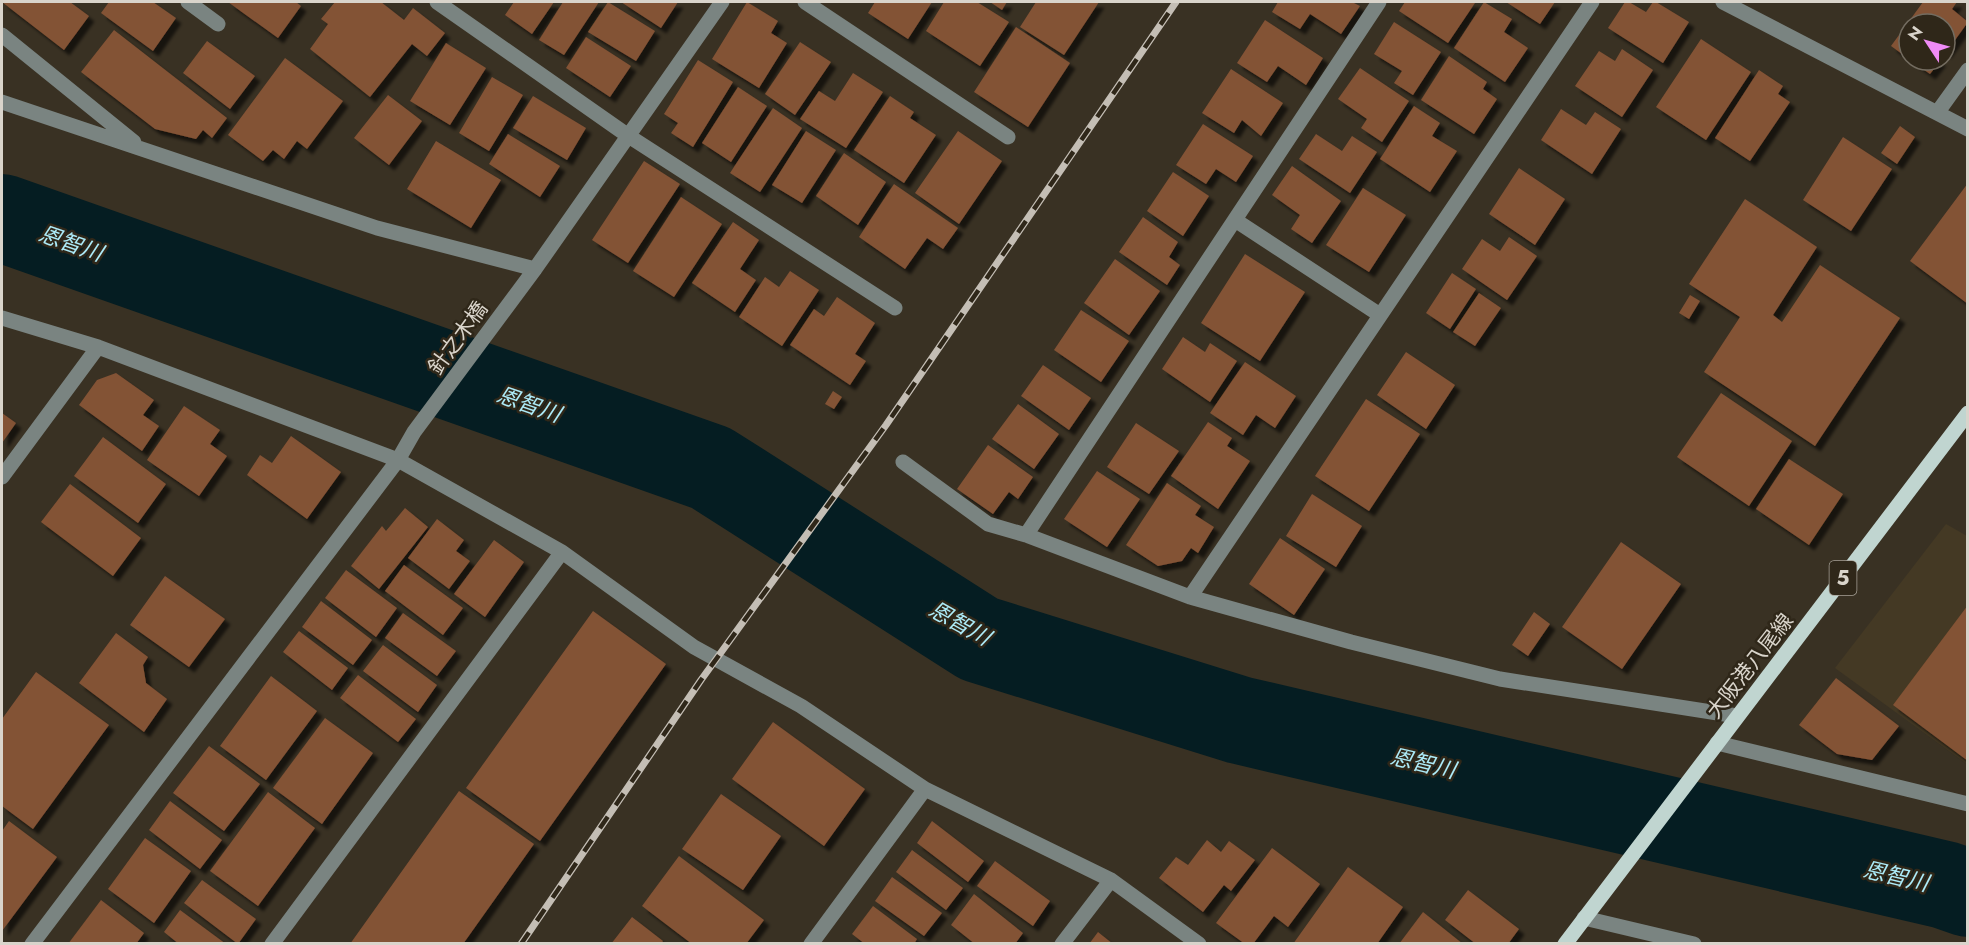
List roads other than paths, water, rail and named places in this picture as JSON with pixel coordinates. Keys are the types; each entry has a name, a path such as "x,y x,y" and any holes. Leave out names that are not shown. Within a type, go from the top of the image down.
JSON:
{"main road":[{"name":"大阪港八尾線","path":"1565,944 1968,413"}],"street":[{"path":"188,2 218,24"},
{"path":"437,2 627,135 895,308"},
{"name":"針之木橋","path":"32,944 398,460 414,432 535,269 722,2"},
{"path":"805,2 1008,137"},
{"path":"1026,535 1379,2"},
{"path":"1190,597 1592,2"},
{"path":"1723,2 1968,129"},
{"path":"2,35 144,149"},
{"path":"1937,113 1968,70"},
{"path":"2,102 377,228 535,269"},
{"path":"1235,220 1380,315"},
{"path":"2,318 98,347 398,460 562,552 693,647 801,706 925,789 1111,880 1199,944"},
{"path":"2,477 98,347"},
{"path":"903,462 988,524 1026,535 1190,597 1351,642 1500,679 1737,716"},
{"path":"272,944 562,552"},
{"path":"1718,743 1968,804"},
{"path":"810,944 925,789"},
{"path":"1062,944 1111,880"},
{"path":"1584,918 1694,944"}],"waterway":[{"name":"恩智川","path":"2,218 711,468 979,639 1239,720 1945,885 1968,893"}],"railway":[{"path":"521,944 701,680 886,425 1176,2"}]}
